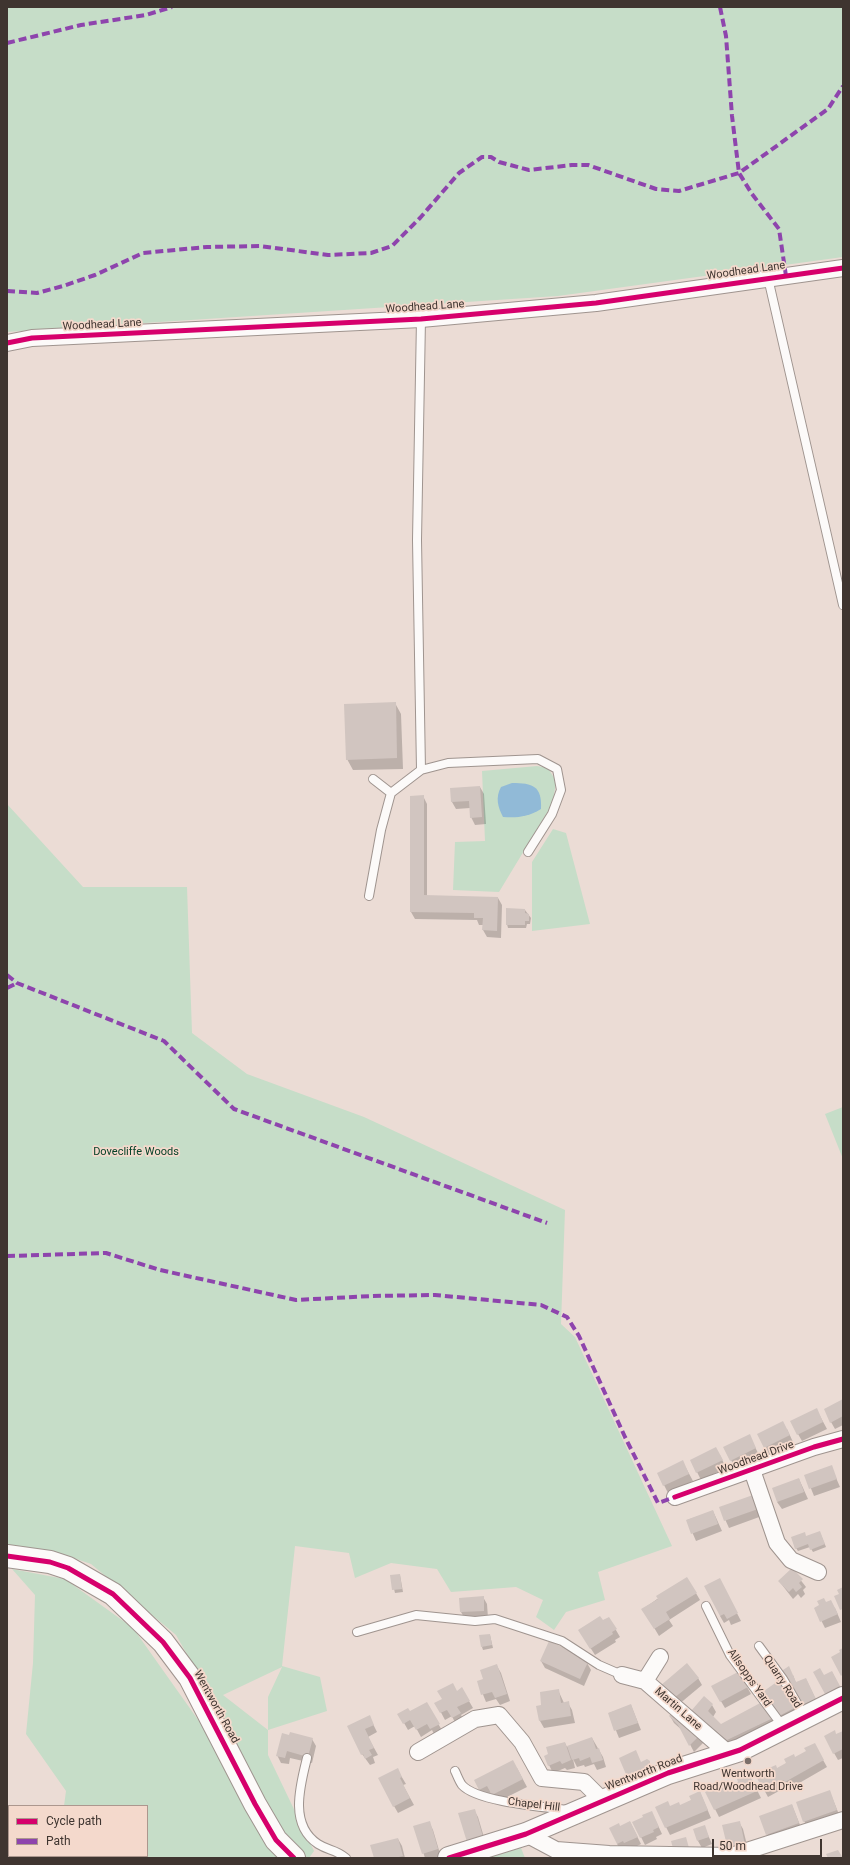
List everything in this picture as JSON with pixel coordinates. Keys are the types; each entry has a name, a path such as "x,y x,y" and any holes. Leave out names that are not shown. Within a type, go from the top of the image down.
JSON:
{"street":[{"name":"Woodhead Lane","path":"7,343 32,338 421,319 596,303 843,268"},
{"name":"Woodhead Drive","path":"675,1496 814,1447 843,1439"},
{"path":"752,1470 777,1543 791,1560 818,1572"},
{"name":"Wentworth Road","path":"7,1556 50,1562 68,1568 79,1574 113,1594 163,1642 190,1678 255,1804 276,1840 294,1858"},
{"path":"645,1681 660,1657"},
{"name":"Martin Lane","path":"622,1675 645,1681 729,1754"},
{"name":"Wentworth Road","path":"449,1858 526,1834 668,1772 729,1754 843,1698"},
{"path":"418,1752 475,1719 499,1715 522,1742 542,1778 584,1782 602,1800"},
{"path":"526,1834 556,1850 609,1854 731,1856 842,1822"}],"lane":[{"path":"768,278 843,605"},
{"path":"421,319 417,540 421,770"},
{"path":"369,896 381,830 391,793 421,770 448,763 538,759 557,769 561,790 552,814 528,852"},
{"path":"373,779 391,793"},
{"name":"Allsopps Yard","path":"706,1606 730,1655 784,1728"},
{"path":"357,1632 416,1615 475,1621 495,1619 562,1640 599,1665 622,1675"},
{"name":"Quarry Road","path":"759,1646 783,1680 805,1718"},
{"path":"307,1758 299,1789 300,1814 304,1830 318,1844 338,1851 346,1858"},
{"name":"Chapel Hill","path":"455,1771 463,1786 484,1796 507,1803 576,1811"}],"green space":[{"path":"7,7 843,7 843,257 558,296 7,332"},
{"path":"537,766 548,768 556,781 553,803 499,892 453,890 455,842 485,841 482,771"},
{"name":"Dovecliffe Woods","path":"7,804 83,887 187,887 192,1033 247,1074 364,1117 565,1210 561,1324 575,1337 672,1546 598,1572 605,1600 566,1612 554,1630 536,1617 543,1600 516,1587 451,1592 437,1569 391,1563 355,1578 349,1553 295,1546 282,1666 320,1677 327,1711 268,1730 268,1755 314,1851 309,1858 297,1854 279,1834 217,1707 176,1635 91,1564 56,1552 7,1547","holes":["282,1667 268,1697 268,1730 223,1695"]},
{"path":"553,829 566,833 590,924 532,931 532,862"},
{"path":"843,1107 843,1159 825,1114"},
{"path":"12,1569 65,1579 133,1628 201,1724 269,1847 282,1858 56,1858 148,1857 148,1805 64,1805 66,1791 26,1734 33,1663 35,1595"},
{"path":"521,1848 525,1858 486,1858"}],"water":[{"path":"512,783 526,784 535,787 540,795 541,809 532,814 503,817 499,806 499,791 501,787"}],"building":[{"path":"396,702 397,758 346,760 344,704"},
{"path":"480,786 482,817 470,818 469,801 451,802 450,788"},
{"path":"424,795 424,895 498,897 497,931 482,930 483,918 474,918 474,913 410,912 410,796"},
{"path":"506,908 525,909 525,913 529,914 529,921 525,921 525,925 506,925"},
{"path":"843,1399 843,1416 830,1423 824,1409"},
{"path":"817,1408 823,1422 797,1435 790,1421"},
{"path":"783,1421 790,1435 764,1448 757,1434"},
{"path":"750,1434 756,1448 730,1461 723,1447"},
{"path":"716,1447 723,1460 696,1473 690,1460"},
{"path":"683,1460 689,1474 663,1486 657,1473"},
{"path":"832,1465 837,1479 809,1489 804,1475"},
{"path":"799,1478 804,1492 777,1502 772,1488"},
{"path":"753,1495 758,1509 724,1521 719,1507"},
{"path":"713,1510 718,1524 691,1534 686,1520"},
{"path":"820,1531 825,1544 810,1550 808,1544 795,1549 791,1537 805,1532 806,1536"},
{"path":"792,1568 803,1579 799,1583 802,1587 796,1592 793,1588 789,1592 778,1581"},
{"path":"400,1574 402,1589 392,1590 390,1575"},
{"path":"687,1577 697,1593 666,1612 670,1619 654,1629 641,1609 658,1599 656,1596"},
{"path":"720,1578 738,1613 727,1619 724,1614 720,1616 704,1586"},
{"path":"843,1587 843,1609 840,1610 834,1596 839,1594 837,1590"},
{"path":"484,1596 484,1611 460,1612 459,1598"},
{"path":"824,1598 826,1602 831,1600 838,1614 820,1622 814,1608 819,1605 817,1601"},
{"path":"600,1616 603,1620 609,1617 617,1629 612,1632 613,1634 590,1649 578,1630"},
{"path":"490,1634 492,1645 481,1647 479,1635"},
{"path":"549,1641 580,1655 579,1658 588,1662 580,1679 540,1661"},
{"path":"843,1648 843,1674 841,1676 831,1657 840,1652 839,1650"},
{"path":"687,1663 699,1678 674,1698 660,1686"},
{"path":"497,1664 507,1694 495,1698 492,1692 481,1695 477,1681 483,1679 480,1670"},
{"path":"789,1666 796,1682 806,1678 816,1699 801,1705 780,1672"},
{"path":"820,1668 824,1675 832,1671 840,1686 825,1694 813,1672"},
{"path":"738,1672 748,1687 720,1702 711,1686"},
{"path":"778,1681 796,1707 779,1716 764,1691"},
{"path":"453,1683 457,1691 462,1687 470,1701 457,1707 461,1713 452,1718 447,1710 440,1713 434,1703 442,1699 437,1691"},
{"path":"559,1689 561,1703 569,1701 571,1716 539,1721 536,1706 541,1705 540,1692"},
{"path":"704,1696 713,1704 708,1711 721,1724 762,1702 773,1718 727,1740 691,1711"},
{"path":"427,1702 440,1724 430,1729 427,1724 416,1730 410,1720 403,1724 397,1714 408,1708 410,1711"},
{"path":"631,1704 638,1723 614,1731 608,1713"},
{"path":"674,1710 701,1734 689,1746 678,1725 669,1716"},
{"path":"370,1715 374,1725 365,1729 374,1748 369,1750 372,1755 365,1759 363,1754 361,1755 347,1726"},
{"path":"835,1730 836,1734 843,1731 843,1749 833,1754 824,1736"},
{"path":"290,1732 313,1738 308,1757 287,1751 285,1758 276,1756 282,1733 289,1735"},
{"path":"592,1737 596,1749 599,1748 603,1760 592,1763 590,1757 580,1761 579,1758 572,1760 567,1746"},
{"path":"565,1742 571,1760 562,1764 560,1761 548,1766 544,1756 548,1754 546,1747"},
{"path":"815,1743 824,1760 785,1782 783,1780 763,1790 755,1774 776,1765 777,1768 786,1763 784,1759 794,1754 795,1757 806,1751 804,1748"},
{"path":"636,1750 641,1762 647,1759 650,1761 650,1765 644,1768 646,1772 628,1779 619,1758"},
{"path":"513,1760 523,1779 492,1795 487,1786 479,1790 474,1780"},
{"path":"398,1768 402,1777 400,1778 410,1798 393,1807 378,1778"},
{"path":"749,1773 757,1791 714,1810 705,1792 717,1787 718,1790 727,1785 728,1787 738,1782 737,1779"},
{"path":"830,1790 837,1810 803,1822 796,1802"},
{"path":"700,1791 708,1810 665,1828 655,1807 668,1801 670,1806 679,1802 680,1805 691,1800 689,1796"},
{"path":"792,1804 799,1823 766,1835 759,1816"},
{"path":"475,1809 483,1837 467,1842 458,1813"},
{"path":"652,1811 659,1827 653,1830 654,1832 640,1838 632,1822 643,1817 642,1815"},
{"path":"430,1821 438,1849 422,1854 413,1826"},
{"path":"630,1821 638,1837 624,1843 623,1841 617,1844 609,1828 619,1823 620,1826"},
{"path":"740,1821 745,1845 728,1850 722,1825"},
{"path":"705,1825 709,1837 697,1841 693,1829"},
{"path":"686,1837 689,1848 674,1852 671,1841"},
{"path":"398,1838 403,1856 394,1858 374,1858 370,1845"},
{"path":"838,1850 843,1858 828,1858 826,1854"}],"marked path":[{"path":"7,43 81,25 146,15 172,7"},
{"path":"720,7 726,36 732,116 739,173 752,194 779,229 786,276"},
{"path":"7,291 37,293 63,286 95,275 143,253 207,247 260,246 328,255 371,253 392,246 420,218 459,173 482,157 491,157 499,162 529,170 572,165 588,165 656,189 679,191 739,173 828,109 843,86"},
{"path":"7,975 17,983 164,1041 234,1109 547,1223"},
{"path":"7,988 17,983"},
{"path":"7,1256 106,1253 160,1270 296,1300 372,1296 435,1295 541,1305 567,1317 579,1336 625,1437 658,1503 675,1497"}],"cycle path":[{"path":"7,343 32,338 421,319 596,303 843,268"},
{"path":"675,1497 814,1447 843,1439"},
{"path":"7,1556 50,1562 68,1568 113,1594 163,1642 190,1678 255,1804 276,1840 294,1858"},
{"path":"449,1858 526,1834 668,1773 740,1750 843,1698"}],"place":[{"name":"Wentworth Road/Woodhead Drive","path":"748,1761"}]}
